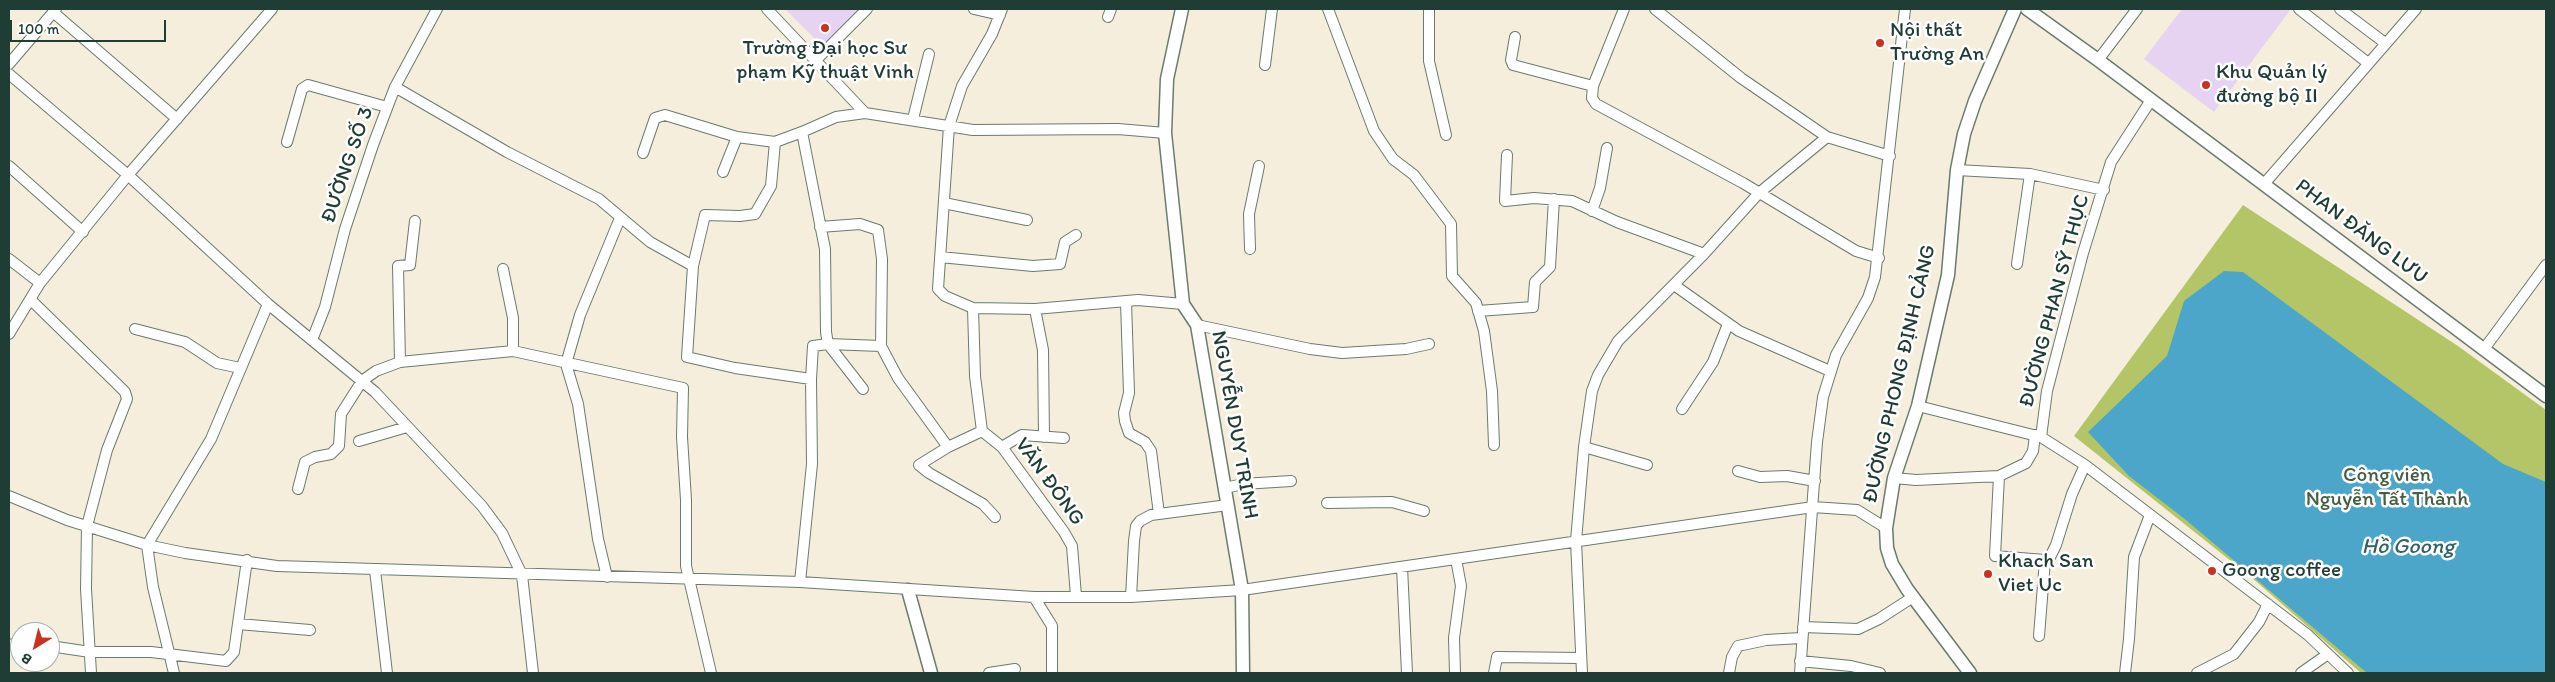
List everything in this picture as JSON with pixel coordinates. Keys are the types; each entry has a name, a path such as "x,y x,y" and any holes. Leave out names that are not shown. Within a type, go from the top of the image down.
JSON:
{"street":[{"path":"9,334 40,283 128,175 272,9"},
{"name":"ĐƯỜNG SỐ 3","path":"312,340 325,307 357,191 387,107 395,87 437,9"},
{"path":"767,9 817,59 865,113"},
{"path":"817,59 867,9"},
{"path":"974,9 1001,12 962,86 949,126 938,289 945,296 973,308 1035,309 1138,300 1183,304"},
{"name":"NGUYỄN DUY TRINH","path":"1182,9 1166,79 1165,133 1183,304 1197,325 1242,590 1243,673"},
{"path":"1265,65 1272,9"},
{"path":"1328,9 1374,131 1393,159 1414,174 1450,224 1452,276 1476,304 1484,332 1492,391 1494,444"},
{"path":"1429,9 1429,61 1446,135"},
{"path":"1624,9 1593,86 1592,98 1602,108 1759,193 1856,251 1879,258"},
{"path":"1655,9 1741,78 1827,137 1890,156"},
{"path":"1800,673 1801,638 1821,416 1830,371 1844,340 1868,298 1879,258 1906,9"},
{"name":"ĐƯỜNG PHONG ĐỊNH CẢNG","path":"1970,673 1961,667 1892,564 1887,548 1886,528 1894,478 1918,406 1948,275 1957,170 1964,134 1975,101 2015,9"},
{"name":"PHAN ĐĂNG LƯU","path":"2027,9 2098,60 2546,396"},
{"path":"2098,60 2137,9"},
{"path":"2299,9 2368,63"},
{"path":"2340,9 2385,43"},
{"path":"2264,184 2416,9"},
{"path":"9,64 54,10 177,118"},
{"path":"1515,37 1511,60 1513,65 1593,86"},
{"path":"913,119 929,54"},
{"path":"9,74 128,175 268,304 362,381 388,405 482,506 502,533 522,574 532,673"},
{"path":"288,142 302,89 308,85 387,107"},
{"path":"395,87 506,152 599,198 650,242 692,266"},
{"name":"ĐƯỜNG PHAN SỸ THỤC","path":"2151,100 2111,162 2104,190 2083,253 2047,391 2038,436 2085,465 2268,604 2308,635 2348,673"},
{"path":"643,153 655,118 665,115 738,137 775,142 836,117 865,113 913,119 973,130 1118,128 1165,133"},
{"path":"802,132 826,267 826,326 828,344 862,389"},
{"path":"723,172 738,137"},
{"path":"1582,673 1576,541 1584,447 1592,392 1604,360 1618,341 1704,254 1759,193 1827,137"},
{"path":"775,142 771,186 756,214 705,215 692,266 688,357 735,368 811,379"},
{"path":"1592,211 1600,188 1607,148"},
{"path":"1506,155 1506,201 1534,198 1572,201 1592,211 1704,254"},
{"path":"9,166 83,232"},
{"path":"1250,249 1249,214 1260,166"},
{"path":"1957,170 1994,170 2030,174 2104,190"},
{"path":"2017,264 2030,174"},
{"path":"1478,310 1533,307 1535,282 1550,267 1554,200"},
{"path":"944,203 1026,220"},
{"path":"607,577 598,539 578,404 566,364 580,315 620,218"},
{"path":"400,362 398,266 410,266 415,221"},
{"path":"820,227 860,224 878,230 882,259 881,346 887,360 909,393 948,446"},
{"path":"940,257 1032,266 1060,264 1065,242 1076,235"},
{"path":"9,259 40,283"},
{"path":"2484,349 2546,264"},
{"path":"503,270 512,318 513,351"},
{"path":"1674,285 1728,324 1757,340 1830,371"},
{"path":"31,300 125,392 125,407 107,450 87,526 86,589 91,673"},
{"path":"1126,302 1129,393 1124,412 1124,421 1129,433 1145,442 1151,451 1159,514"},
{"path":"174,673 153,587 148,545 211,439 268,304"},
{"name":"VĂN ĐÔNG","path":"973,308 975,376 982,431 1002,447 1064,532 1072,546 1076,596"},
{"path":"1035,309 1043,350 1044,437"},
{"path":"1682,409 1713,362 1728,324"},
{"path":"1197,325 1310,349 1342,353 1406,349 1429,344"},
{"path":"135,330 185,342 217,363 240,368"},
{"path":"800,582 812,464 811,379 813,346 828,344 881,346"},
{"path":"298,489 305,462 315,457 331,454 339,446 340,414 362,381 376,371 400,362 513,351 683,388 682,437 686,500 686,566 691,580 711,673"},
{"path":"1894,478 1916,480 1999,476 2026,463 2033,451 2038,436 1918,406"},
{"path":"359,441 407,427"},
{"path":"982,431 948,446 919,464 929,473 983,504 995,517"},
{"path":"1002,447 1022,435 1064,438"},
{"path":"1584,447 1646,465"},
{"path":"1999,476 1995,556 2045,560 2050,557 2056,545 2072,494 2085,465"},
{"path":"1738,472 1760,476 1787,476 1814,480"},
{"path":"1225,488 1243,484 1292,481"},
{"path":"9,496 87,526 148,545 185,553 247,560 277,566 800,582 1034,597 1131,597 1242,590 1813,507 1857,510 1886,528"},
{"path":"1327,503 1392,502 1424,511"},
{"path":"1131,597 1136,526 1140,521 1159,514 1228,505"},
{"path":"2125,673 2130,639 2134,557 2150,515"},
{"path":"1455,673 1454,638 1461,586 1456,559"},
{"path":"60,648 90,652 168,654 226,661 234,652 247,560"},
{"path":"2039,636 2045,560"},
{"path":"1402,567 1407,673"},
{"path":"375,570 387,673"},
{"path":"908,590 931,673"},
{"path":"1034,597 1052,626 1052,673"},
{"path":"1803,627 1858,629 1879,619 1913,597"},
{"path":"2197,673 2234,654 2259,622 2268,604"},
{"path":"238,624 310,630"},
{"path":"1729,673 1732,657 1738,646 1760,641 1801,638"},
{"path":"2302,673 2328,654"},
{"path":"1494,673 1497,657 1581,658"},
{"path":"1800,660 1851,666 1880,673"},
{"path":"989,673 1015,669"}],"shaded area":[{"name":"Trường Đại học Sư phạm Kỹ thuật Vinh","path":"785,9 867,9 824,48"},
{"name":"Khu Quản lý đường bộ II","path":"2182,9 2291,9 2214,112 2144,59"}],"green space":[{"name":"Hồ Goong","path":"2243,205 2458,346 2546,410 2546,673 2361,673 2251,577 2074,436"}],"water":[{"name":"Hồ Goong","path":"2224,271 2243,272 2503,464 2546,482 2546,673 2367,673 2186,520 2129,476 2088,432 2167,356 2184,301"}],"place":[{"name":"Trường Đại học Sư phạm Kỹ thuật Vinh","path":"825,28"},
{"name":"Nội thất Trường An","path":"1880,43"},
{"name":"Khu Quản lý đường bộ II","path":"2206,85"},
{"name":"Goong coffee","path":"2212,571"},
{"name":"Khach San Viet Uc","path":"1988,574"}],"park label":[{"name":"Công viên Nguyễn Tất Thành","path":"2387,488"}]}
